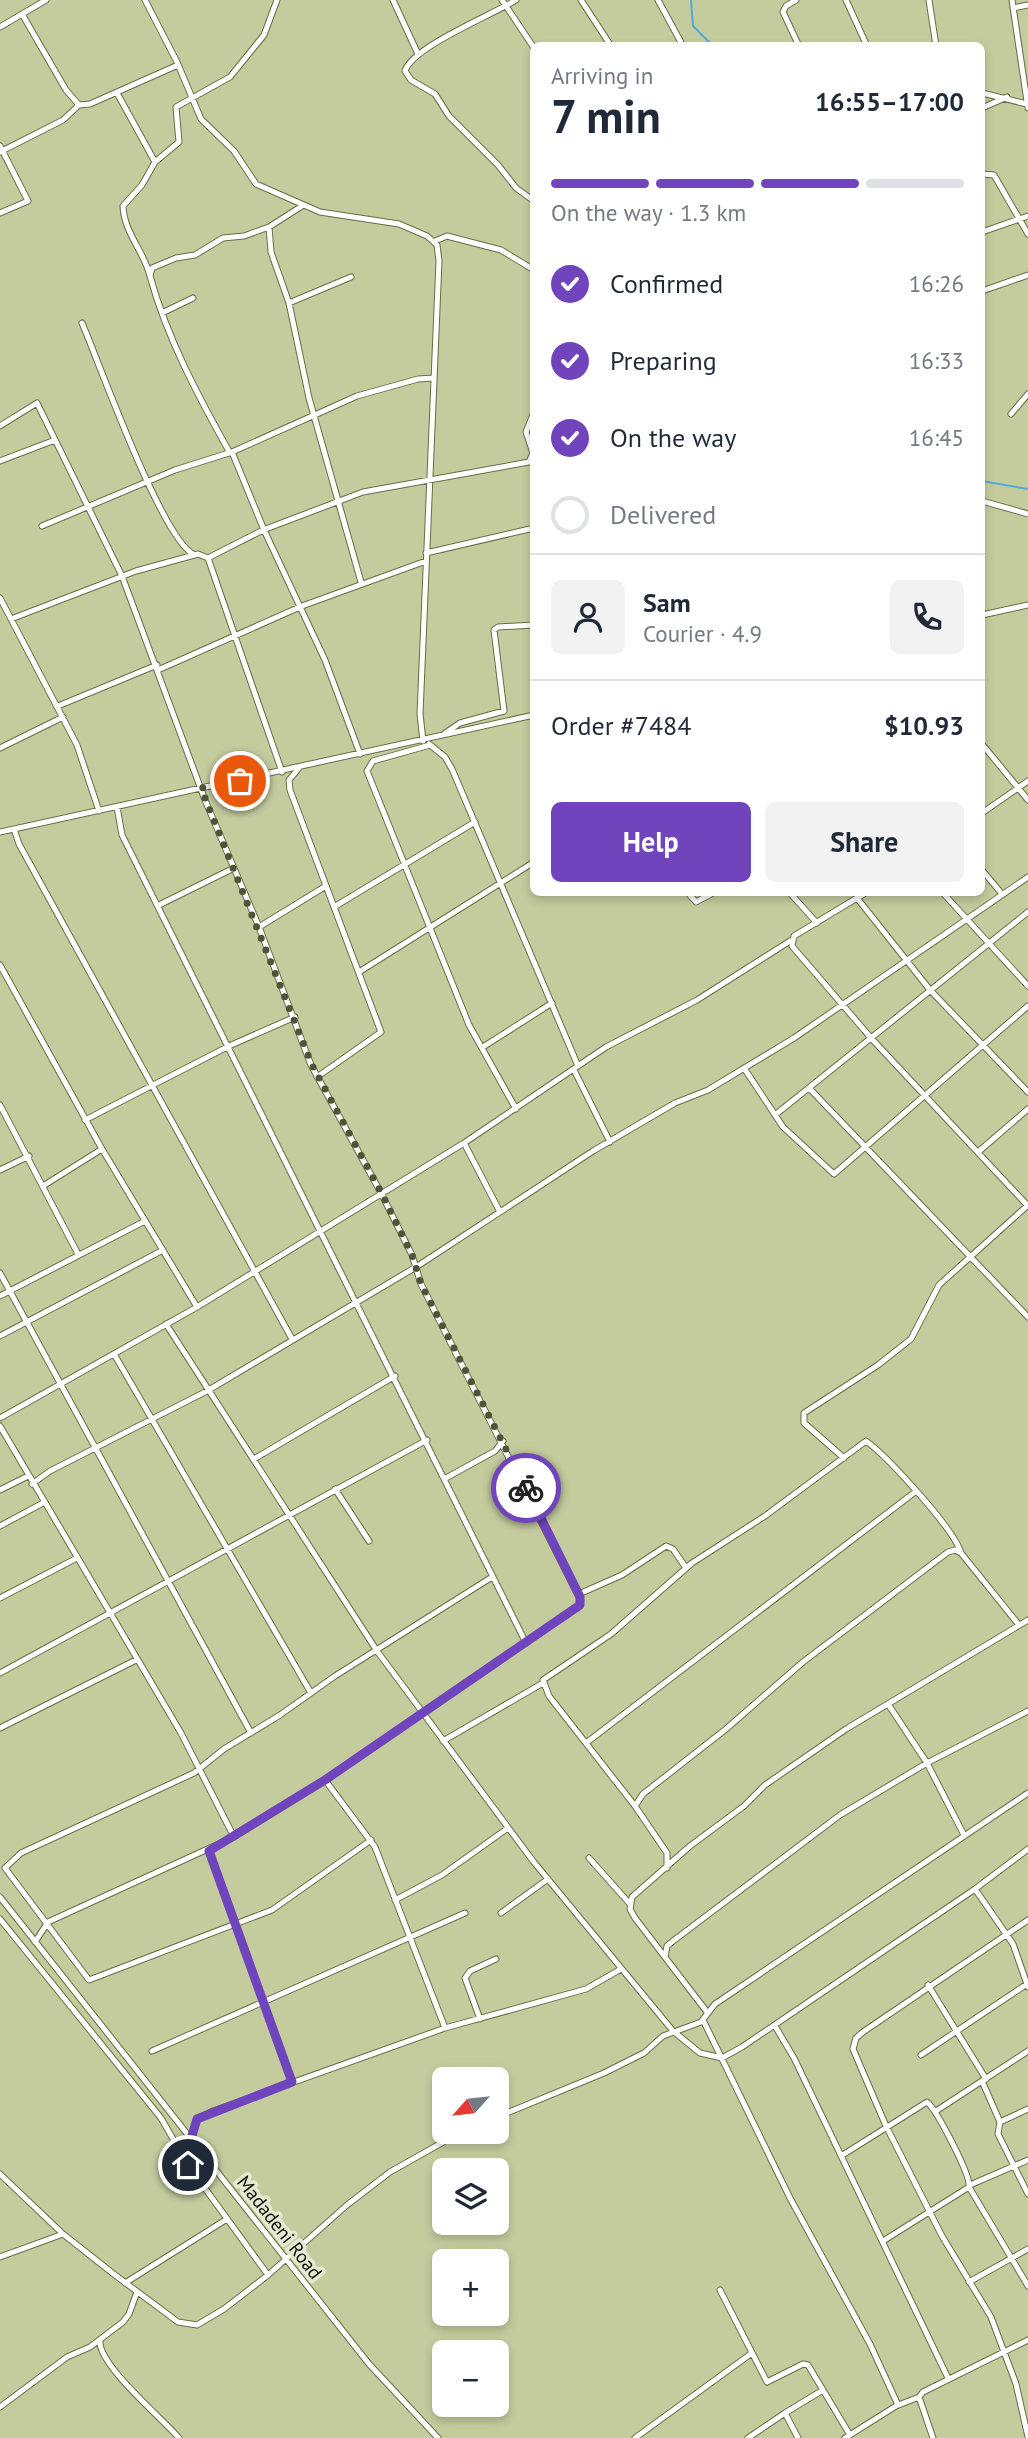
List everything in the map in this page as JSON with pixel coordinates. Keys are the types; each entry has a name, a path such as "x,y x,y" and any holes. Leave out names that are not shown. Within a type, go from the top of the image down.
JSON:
{"street":[{"path":"0,27 46,0"},
{"path":"145,0 178,65 201,119 234,151 253,181 302,206 331,215 399,224 435,241 447,236 501,250 530,268"},
{"path":"277,0 264,35 230,77 191,97 175,109 179,142 155,162 142,185 123,206 126,225 150,276 162,313 201,401 231,452 264,530 302,606 360,754"},
{"path":"393,0 418,54"},
{"path":"516,0 504,3 418,54 405,69 408,77 435,94 449,116 498,165 512,185 530,198"},
{"path":"581,0 608,42"},
{"path":"658,0 681,42"},
{"path":"796,0 786,6 783,12 797,42"},
{"path":"846,0 865,42"},
{"path":"929,0 935,42"},
{"path":"1012,0 1028,106"},
{"path":"504,3 530,42"},
{"path":"1013,8 1028,5"},
{"path":"22,14 66,90 79,105"},
{"path":"0,214 28,201 1,149 63,120 79,105 90,104 178,65"},
{"path":"117,93 155,162"},
{"path":"985,93 1007,97 1028,106"},
{"path":"985,107 1007,97"},
{"path":"985,174 994,175 1028,234"},
{"path":"150,276 152,268 159,263 195,255 223,238 244,236 269,228 302,206"},
{"path":"985,231 1028,216"},
{"path":"269,228 271,252 289,303 305,384 361,582"},
{"path":"435,241 439,255 420,714 426,741 448,762 475,822 552,1003 576,1068 610,1142"},
{"path":"985,290 1028,275"},
{"path":"289,303 351,277"},
{"path":"162,313 192,298"},
{"path":"82,323 147,481 182,547 195,555 208,558 264,530 339,500 381,487 430,481 530,461"},
{"path":"42,526 147,481 231,452 358,396 422,378 434,378"},
{"path":"1011,414 1028,394"},
{"path":"0,426 35,402 88,506 122,576 201,788 317,1077 382,1194 416,1267 421,1284 503,1441 579,1594 581,1603 423,1714 234,1837 209,1851 46,1924 35,1942"},
{"path":"530,422 526,432 530,444"},
{"path":"0,461 55,440"},
{"path":"985,502 1028,514"},
{"path":"426,553 530,529"},
{"path":"10,619 122,576 195,555"},
{"path":"208,558 282,772"},
{"path":"58,706 237,637 361,582 426,561"},
{"path":"0,598 58,706 89,774 99,811"},
{"path":"985,614 1028,605"},
{"path":"443,736 460,723 504,712 494,630 498,627 530,625"},
{"path":"516,1109 469,1025 367,768 373,761 426,741 530,716"},
{"path":"0,748 63,717"},
{"path":"0,832 426,741"},
{"path":"985,748 1028,800"},
{"path":"299,768 288,786 381,1033 317,1077"},
{"path":"985,811 1028,781"},
{"path":"117,807 120,831 322,1230 526,1643"},
{"path":"334,907 475,822"},
{"path":"14,829 19,844 292,1339"},
{"path":"359,972 530,864"},
{"path":"159,905 234,868"},
{"path":"985,874 1002,894"},
{"path":"32,1484 50,1471 207,1391 416,1267 610,1142 675,1103 708,1090 794,1038 840,1003 1028,877"},
{"path":"259,928 326,886"},
{"path":"692,896 699,902 709,896"},
{"path":"793,896 817,923"},
{"path":"0,1418 197,1307 464,1143 618,1039 697,1000 860,896"},
{"path":"945,896 1028,986"},
{"path":"857,898 930,990 1028,1092"},
{"path":"775,1115 1028,912"},
{"path":"790,941 796,952 871,1038 1028,1205 939,1285 914,1336 886,1360 804,1413 804,1423 844,1458"},
{"path":"0,965 102,1149 197,1307"},
{"path":"483,1047 552,1003"},
{"path":"744,1068 792,1137 832,1174 1028,1006"},
{"path":"85,1119 229,1046 295,1017"},
{"path":"809,1088 1027,1314"},
{"path":"0,1105 29,1156 56,1219 78,1254"},
{"path":"978,1152 1028,1109"},
{"path":"464,1143 500,1212"},
{"path":"43,1186 102,1149"},
{"path":"0,1170 29,1156"},
{"path":"0,1296 145,1221"},
{"path":"0,1336 163,1250"},
{"path":"0,1273 251,1733"},
{"path":"166,1324 377,1651 423,1714 508,1828 621,1969 673,2031 700,2053 722,2058 975,1889 1028,1849"},
{"path":"114,1354 311,1693"},
{"path":"254,1459 395,1376"},
{"path":"0,1426 75,1559 200,1769 234,1837"},
{"path":"0,1672 427,1440"},
{"path":"446,1478 495,1451 503,1441"},
{"path":"443,1741 543,1683 545,1678 618,1629 686,1568 765,1516 866,1441 885,1456 953,1535 961,1553 1020,1625"},
{"path":"0,1490 28,1476"},
{"path":"335,1489 369,1541"},
{"path":"586,1744 915,1492"},
{"path":"0,1526 43,1503"},
{"path":"579,1594 622,1575 666,1546 673,1549 686,1568"},
{"path":"635,1806 643,1794 726,1729 815,1652 948,1552 955,1550 961,1553"},
{"path":"0,1598 75,1559"},
{"path":"5,1866 21,1853 200,1769 215,1754 492,1577"},
{"path":"630,1904 634,1895 691,1846 744,1806 765,1785 888,1704 1028,1620"},
{"path":"0,1728 136,1660"},
{"path":"543,1683 549,1696 635,1806 668,1856 667,1868"},
{"path":"888,1704 927,1763 964,1835"},
{"path":"665,1958 670,1943 827,1824 927,1763 1028,1711"},
{"path":"325,1780 371,1840 445,2028"},
{"path":"898,2405 870,2344 790,2197 747,2111 738,2085 704,2020 707,2012 1028,1793"},
{"path":"395,1900 450,1870 508,1828"},
{"path":"0,1860 6,1872 89,1980 236,1925 284,1903 371,1840"},
{"path":"209,1851 292,2082"},
{"path":"589,1858 630,1904 635,1918 707,2012"},
{"path":"501,1913 548,1879"},
{"path":"921,2055 1027,1985 1007,1934 975,1889"},
{"name":"Madadeni Road","path":"0,1897 369,2364 438,2438"},
{"path":"152,2051 465,1913"},
{"path":"0,1920 160,2118 182,2155 268,2275"},
{"path":"1028,1920 928,1985 863,2032 853,2043 854,2054 886,2126 929,2211 987,2310 1006,2350 1028,2437"},
{"path":"480,2019 465,1978 470,1971 496,1959"},
{"path":"191,2139 195,2122 201,2116 445,2028 586,1989 621,1969"},
{"path":"928,1985 957,2029 984,2080 1000,2122 999,2134 1012,2166 1028,2194"},
{"path":"509,2112 604,2073 644,2053 673,2031 704,2020"},
{"path":"775,2025 948,2378"},
{"path":"936,2111 1028,2051"},
{"path":"841,2156 925,2102 936,2111 969,2186 1028,2286"},
{"path":"1000,2122 1028,2109"},
{"path":"0,2174 63,2234 125,2283 178,2322 197,2325 224,2309 268,2275 390,2172 440,2144"},
{"path":"182,2155 197,2146"},
{"path":"883,2241 969,2186 1028,2160"},
{"path":"125,2283 227,2219"},
{"path":"0,2257 63,2234"},
{"path":"969,2282 1028,2249"},
{"path":"720,2290 767,2382 803,2364 808,2365 847,2436 948,2378 1028,2339"},
{"path":"0,2407 67,2357 100,2340 127,2318 137,2292"},
{"path":"100,2340 101,2352 112,2368 179,2438"},
{"path":"635,2438 752,2353"},
{"path":"748,2438 823,2390"},
{"path":"919,2397 933,2438"},
{"path":"785,2413 798,2438"}],"waterway":[{"path":"691,0 693,26 709,42"},
{"path":"985,482 1028,489"}],"way so far":[{"path":"240,781 201,788 312,1065 382,1194 412,1255 418,1278 526,1488"}],"route":[{"path":"188,2165 182,2155 197,2146 191,2139 197,2119 292,2082 209,1851 325,1780 580,1605 580,1597 526,1488"}]}
